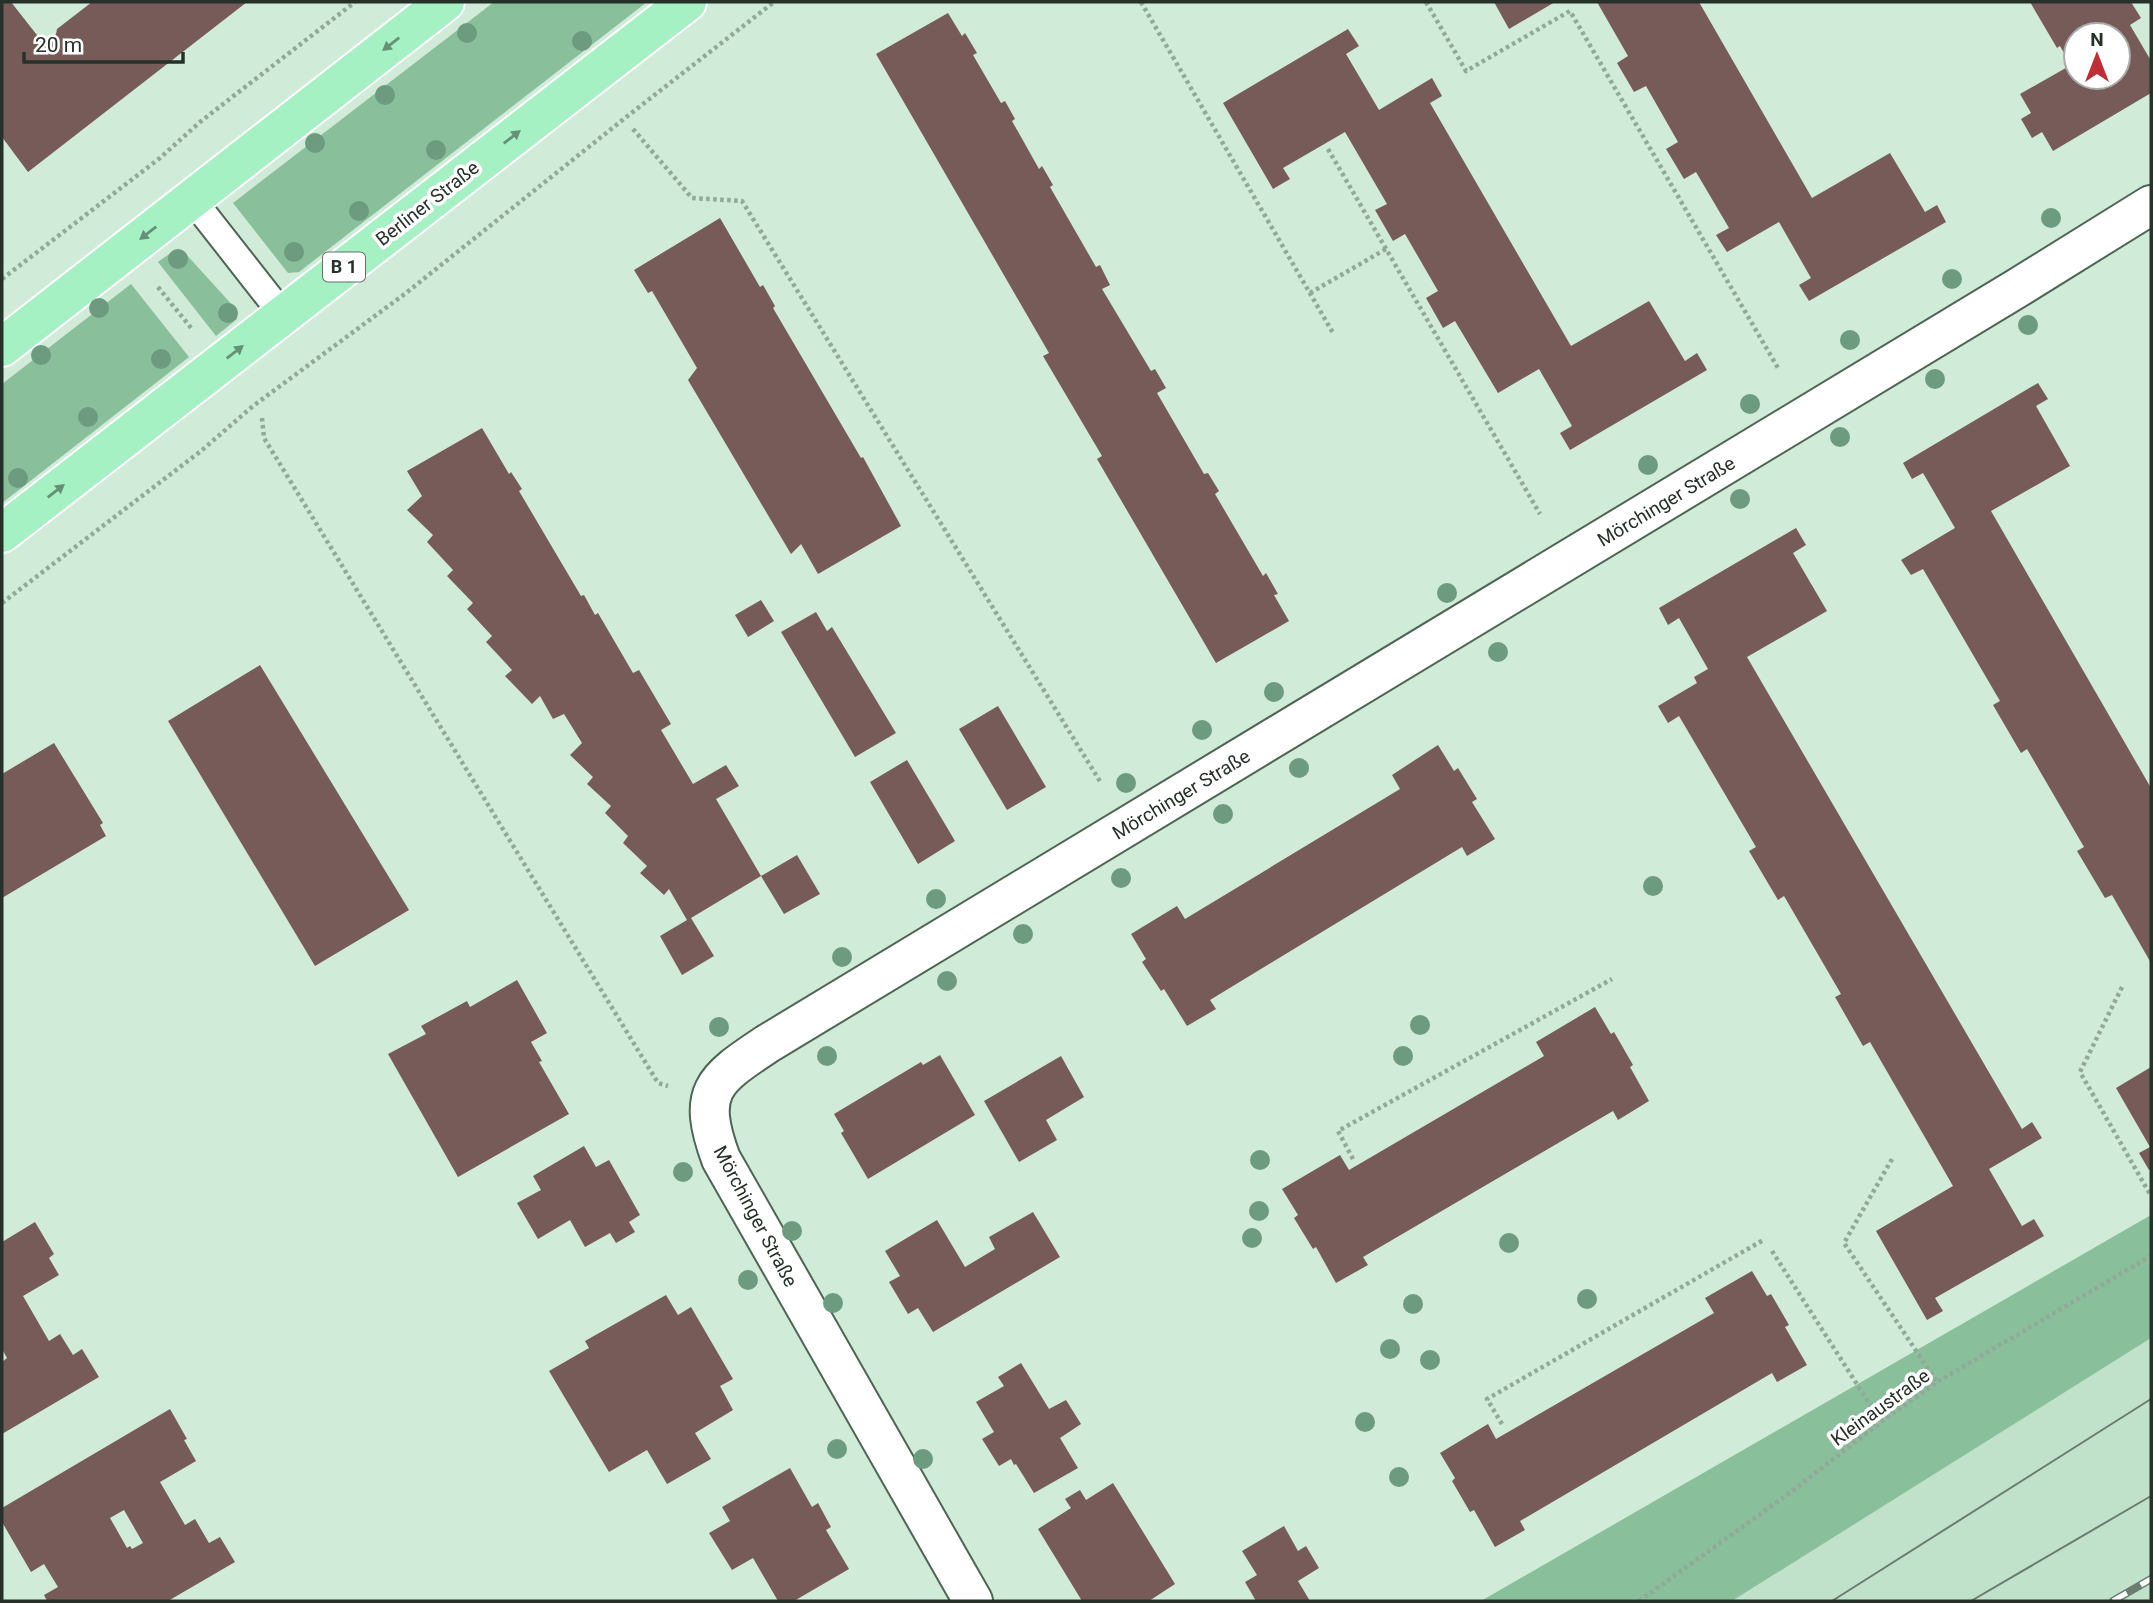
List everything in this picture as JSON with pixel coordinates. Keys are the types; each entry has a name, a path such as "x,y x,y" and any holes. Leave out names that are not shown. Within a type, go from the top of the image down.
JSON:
{"main road":[{"path":"2,347 445,2"},
{"name":"Berliner Straße","path":"2,533 687,2"}],"street":[{"name":"Mörchinger Straße","path":"973,1601 721,1159 712,1133 710,1097 728,1069 2151,205"}],"lane":[{"path":"192,199 283,315"}],"path":[{"path":"2,279 160,158 200,122 355,2"},
{"path":"2,603 201,452 253,406 406,293 774,2"},
{"path":"1140,2 1333,333"},
{"path":"1426,2 1466,71 1570,11 1778,368"},
{"path":"633,129 692,198 742,201 1101,783"},
{"path":"1328,149 1541,514"},
{"path":"1310,293 1386,249"},
{"path":"155,283 196,335"},
{"path":"261,418 264,438 658,1083"},
{"path":"1353,1159 1338,1131 1612,979"},
{"path":"2122,987 2080,1072 2151,1196"},
{"path":"1892,1159 1844,1243 1937,1382"},
{"path":"1502,1424 1487,1399 1765,1239"},
{"path":"1772,1251 1881,1422"},
{"name":"Kleinaustraße","path":"1639,1601 1791,1492 1937,1382 2151,1256"}],"shaded area":[{"path":"494,2 647,2 299,272 288,273 233,203"},
{"path":"172,252 184,252 235,308 237,319 216,336 158,262"},
{"path":"131,284 189,357 2,503 2,384"},
{"path":"2151,1215 2151,1338 1732,1601 1481,1601"},
{"path":"2151,1338 2151,1601 1732,1601 2120,1357"}],"building":[{"path":"2,2 11,2 44,44 56,34 57,29 92,2 247,2 28,172 2,137"},
{"path":"1494,2 1555,2 1509,29"},
{"path":"1597,2 1699,2 1812,198 1890,153 1925,212 1937,205 1946,222 1809,301 1799,285 1811,278 1779,222 1727,252 1716,235 1729,228 1696,172 1684,179 1666,149 1678,142 1646,86 1634,92 1617,63 1628,56"},
{"path":"2030,2 2131,2 2141,18 2132,24 2132,21 2062,21 2062,49 2060,46 2057,48"},
{"path":"948,13 962,36 965,33 977,53 973,55 1001,103 1005,101 1015,119 1012,121 1039,169 1042,166 1053,185 1050,187 1096,267 1100,265 1110,285 1102,289 1151,371 1155,369 1166,388 1157,393 1204,474 1208,473 1219,491 1215,494 1263,576 1266,573 1278,594 1274,595 1289,621 1216,663 1097,459 1102,456 1043,356 1049,353 876,54"},
{"path":"2132,28 2151,58 2151,93 2053,151 2042,132 2032,138 2021,119 2031,113 2020,94 2062,70 2062,91 2132,91"},
{"path":"1348,29 1359,46 1346,54 1379,110 1432,78 1442,96 1430,103 1571,346 1649,301 1685,361 1697,353 1707,370 1570,450 1560,433 1572,426 1539,369 1498,393 1455,321 1443,328 1426,298 1438,291 1405,234 1393,241 1375,210 1387,204 1345,132 1283,168 1290,179 1273,189 1223,103"},
{"path":"720,218 760,287 763,285 775,306 773,308 861,458 863,457 901,526 818,574 801,544 791,554 688,380 697,368 652,291 648,293 634,270"},
{"path":"2038,383 2048,399 2036,406 2070,466 1991,511 2151,788 2151,963 2112,895 2105,898 2077,851 2084,847 2027,749 2021,753 1993,705 2000,701 1923,569 1911,575 1901,560 1955,528 1923,473 1912,479 1903,463"},
{"path":"482,428 509,474 511,472 522,489 519,491 581,596 584,595 595,615 598,613 633,673 639,670 671,724 661,730 693,784 726,765 739,786 716,799 761,876 691,918 714,956 682,975 660,936 687,920 669,889 664,895 640,873 647,866 623,843 628,836 605,813 611,806 587,784 593,777 570,755 582,743 564,714 553,719 540,696 532,704 505,676 512,670 486,642 492,636 467,609 473,603 447,576 453,570 427,542 433,535 407,510 422,496 407,471"},
{"path":"1796,528 1806,545 1793,553 1827,611 1747,657 2022,1129 2032,1122 2042,1138 1989,1169 2022,1226 2034,1219 2044,1236 1935,1298 1943,1311 1927,1320 1876,1231 1953,1186 1870,1042 1863,1046 1835,997 1841,994 1784,896 1778,900 1749,851 1756,847 1679,716 1668,723 1658,706 1697,683 1694,677 1708,669 1679,618 1668,625 1659,608"},
{"path":"761,600 774,621 748,637 735,615"},
{"path":"816,612 827,631 832,627 896,733 855,757 781,632"},
{"path":"260,665 409,910 315,966 168,721"},
{"path":"998,706 1046,787 1007,810 959,729"},
{"path":"54,743 103,823 100,825 106,836 2,898 2,774"},
{"path":"1438,745 1454,771 1458,768 1477,799 1472,802 1495,839 1467,856 1462,847 1210,1000 1216,1009 1187,1026 1164,989 1161,991 1142,962 1146,959 1131,934 1177,906 1185,919 1400,789 1392,775"},
{"path":"907,760 955,841 918,864 870,782"},
{"path":"797,855 820,894 784,914 761,876"},
{"path":"517,980 547,1033 531,1042 542,1061 539,1062 569,1114 458,1177 388,1054 426,1034 421,1026 467,1001 470,1007"},
{"path":"1595,1007 1611,1034 1614,1032 1633,1065 1630,1067 1649,1101 1618,1120 1613,1111 1363,1257 1368,1265 1336,1283 1316,1247 1313,1249 1294,1218 1298,1215 1282,1189 1340,1155 1349,1170 1544,1056 1536,1042"},
{"path":"940,1055 975,1115 868,1179 841,1133 844,1131 834,1114 921,1062 923,1065"},
{"path":"1061,1056 1084,1097 1046,1120 1057,1140 1019,1162 984,1101"},
{"path":"2151,1067 2151,1169 2149,1170 2139,1153 2150,1147 2116,1088"},
{"path":"584,1146 596,1167 609,1160 640,1215 629,1222 635,1232 616,1243 610,1233 585,1247 570,1220 538,1239 517,1203 541,1190 533,1176"},
{"path":"1033,1212 1060,1257 933,1332 918,1308 908,1314 889,1282 900,1276 885,1251 937,1220 965,1267 995,1249 989,1237"},
{"path":"35,1222 54,1254 49,1258 59,1275 23,1296 49,1341 60,1334 73,1355 82,1349 99,1377 2,1434 2,1362 7,1358 2,1349 2,1242"},
{"path":"1752,1271 1767,1296 1771,1294 1789,1325 1785,1327 1807,1365 1777,1382 1772,1373 1520,1521 1525,1530 1495,1547 1474,1510 1470,1512 1440,1453 1488,1424 1496,1439 1714,1313 1705,1298"},
{"path":"666,1295 678,1315 691,1307 733,1379 720,1386 733,1410 695,1433 711,1459 667,1484 647,1450 609,1472 549,1371 589,1348 585,1341"},
{"path":"1021,1363 1049,1409 1066,1400 1081,1424 1060,1438 1078,1468 1034,1493 1011,1459 999,1466 982,1439 994,1432 976,1402 1004,1386 998,1377"},
{"path":"170,1409 196,1461 160,1482 185,1525 195,1519 209,1543 220,1537 235,1562 168,1601 47,1601 44,1595 58,1587 44,1564 31,1572 2,1522 2,1508","holes":["124,1510 143,1543 132,1549 130,1546 127,1548 110,1518"]},
{"path":"790,1468 812,1507 818,1503 831,1527 826,1530 849,1569 794,1601 778,1601 753,1558 732,1570 709,1533 730,1521 722,1507"},
{"path":"1113,1483 1175,1584 1149,1601 1082,1601 1038,1529 1071,1508 1065,1499 1080,1490 1086,1500"},
{"path":"1284,1526 1298,1551 1306,1546 1319,1568 1298,1581 1310,1601 1256,1601 1245,1582 1257,1575 1242,1551"}],"tram line":[{"path":"1832,1601 2151,1399"},
{"path":"1971,1601 2151,1496"}],"railway":[{"path":"2113,1601 2151,1579"}]}
